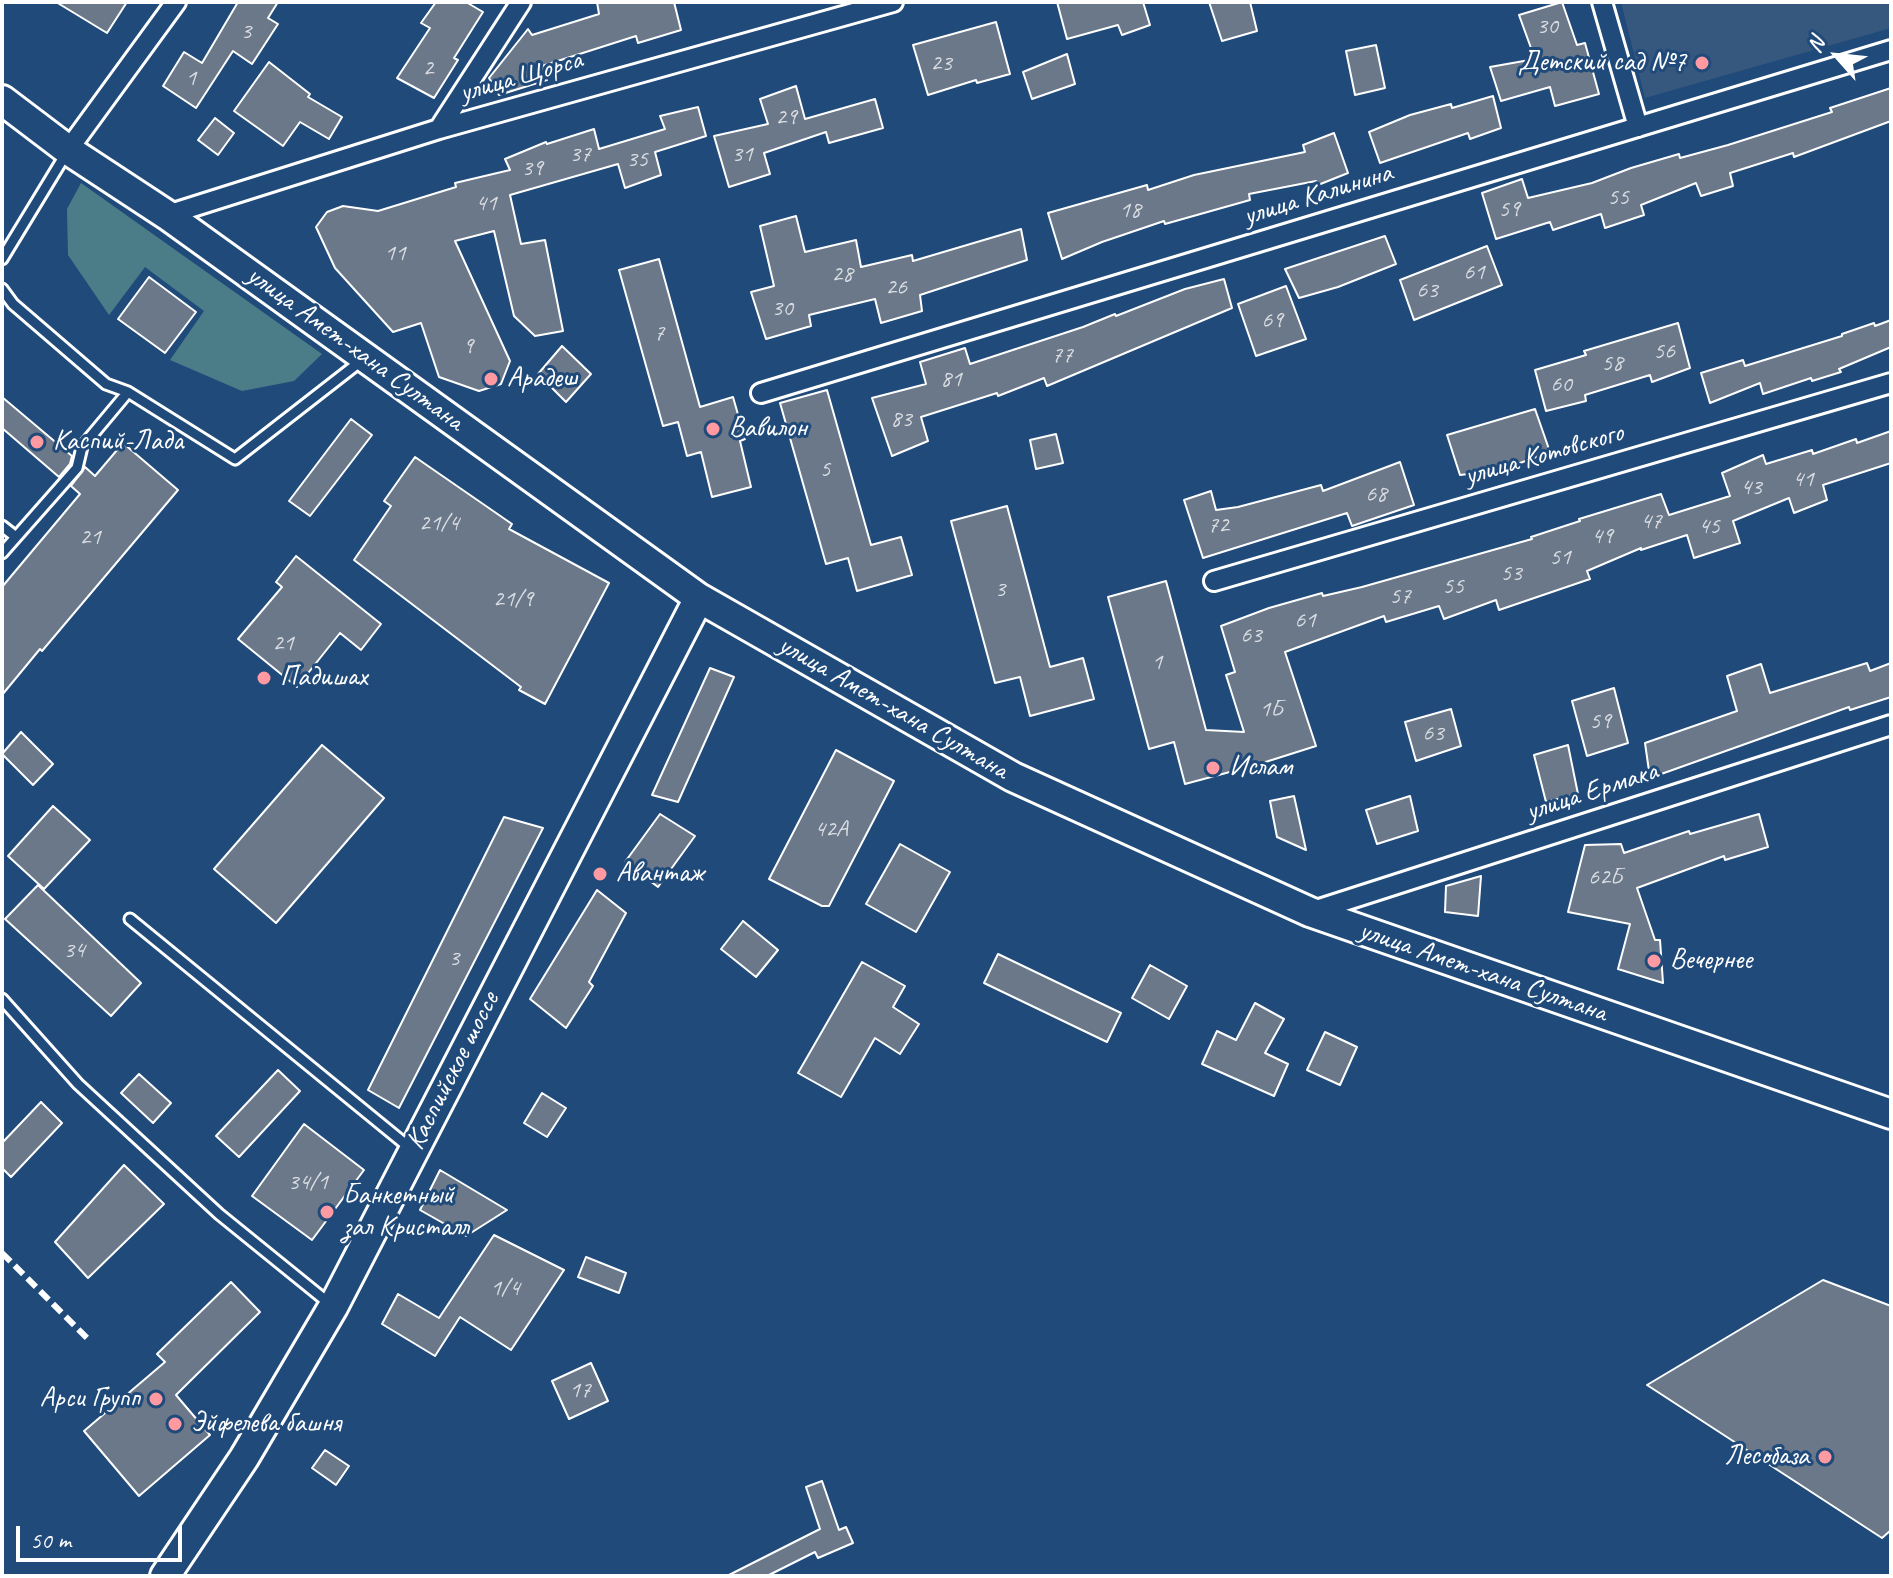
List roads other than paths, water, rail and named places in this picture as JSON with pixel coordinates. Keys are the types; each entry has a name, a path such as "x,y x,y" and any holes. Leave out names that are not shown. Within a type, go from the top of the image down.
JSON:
{"main road":[{"name":"улица Амет-хана Султана","path":"2,100 68,150 167,215 367,357 699,598 1013,777 1310,912 1891,1114"},
{"name":"Каспийское шоссе","path":"165,1576 244,1458 333,1307 699,598"}],"street":[{"path":"68,150 176,2"},
{"path":"439,129 521,2"},
{"name":"улица Щорса","path":"167,215 439,129 893,2"},
{"path":"1602,2 1638,127"},
{"name":"улица Калинина","path":"761,393 1891,50"},
{"name":"улица Котовского","path":"1214,581 1891,383"},
{"name":"улица Ермака","path":"1310,912 1891,725"}],"lane":[{"path":"2,259 68,150"},
{"path":"2,289 13,304 106,384 128,392 235,459 367,357"},
{"path":"2,553 77,468 82,447 128,392"},
{"path":"2,526 16,537"},
{"path":"130,919 413,1151"},
{"path":"2,999 78,1084 219,1214 333,1307"}],"railway":[{"path":"2,1253 89,1340"}],"place":[{"name":"Детский сад №7","path":"1702,63"},
{"name":"Арадеш","path":"491,379"},
{"name":"Вавилон","path":"713,429"},
{"name":"Каспий-Лада","path":"37,442"},
{"name":"Падишах","path":"264,678"},
{"name":"Ислам","path":"1213,768"},
{"name":"Авантаж","path":"600,874"},
{"name":"Вечернее","path":"1654,961"},
{"name":"Банкетный зал Кристалл","path":"327,1212"},
{"name":"Арси Групп","path":"156,1399"},
{"name":"Эйфелева башня","path":"175,1424"},
{"name":"Лесобаза","path":"1825,1457"}]}
